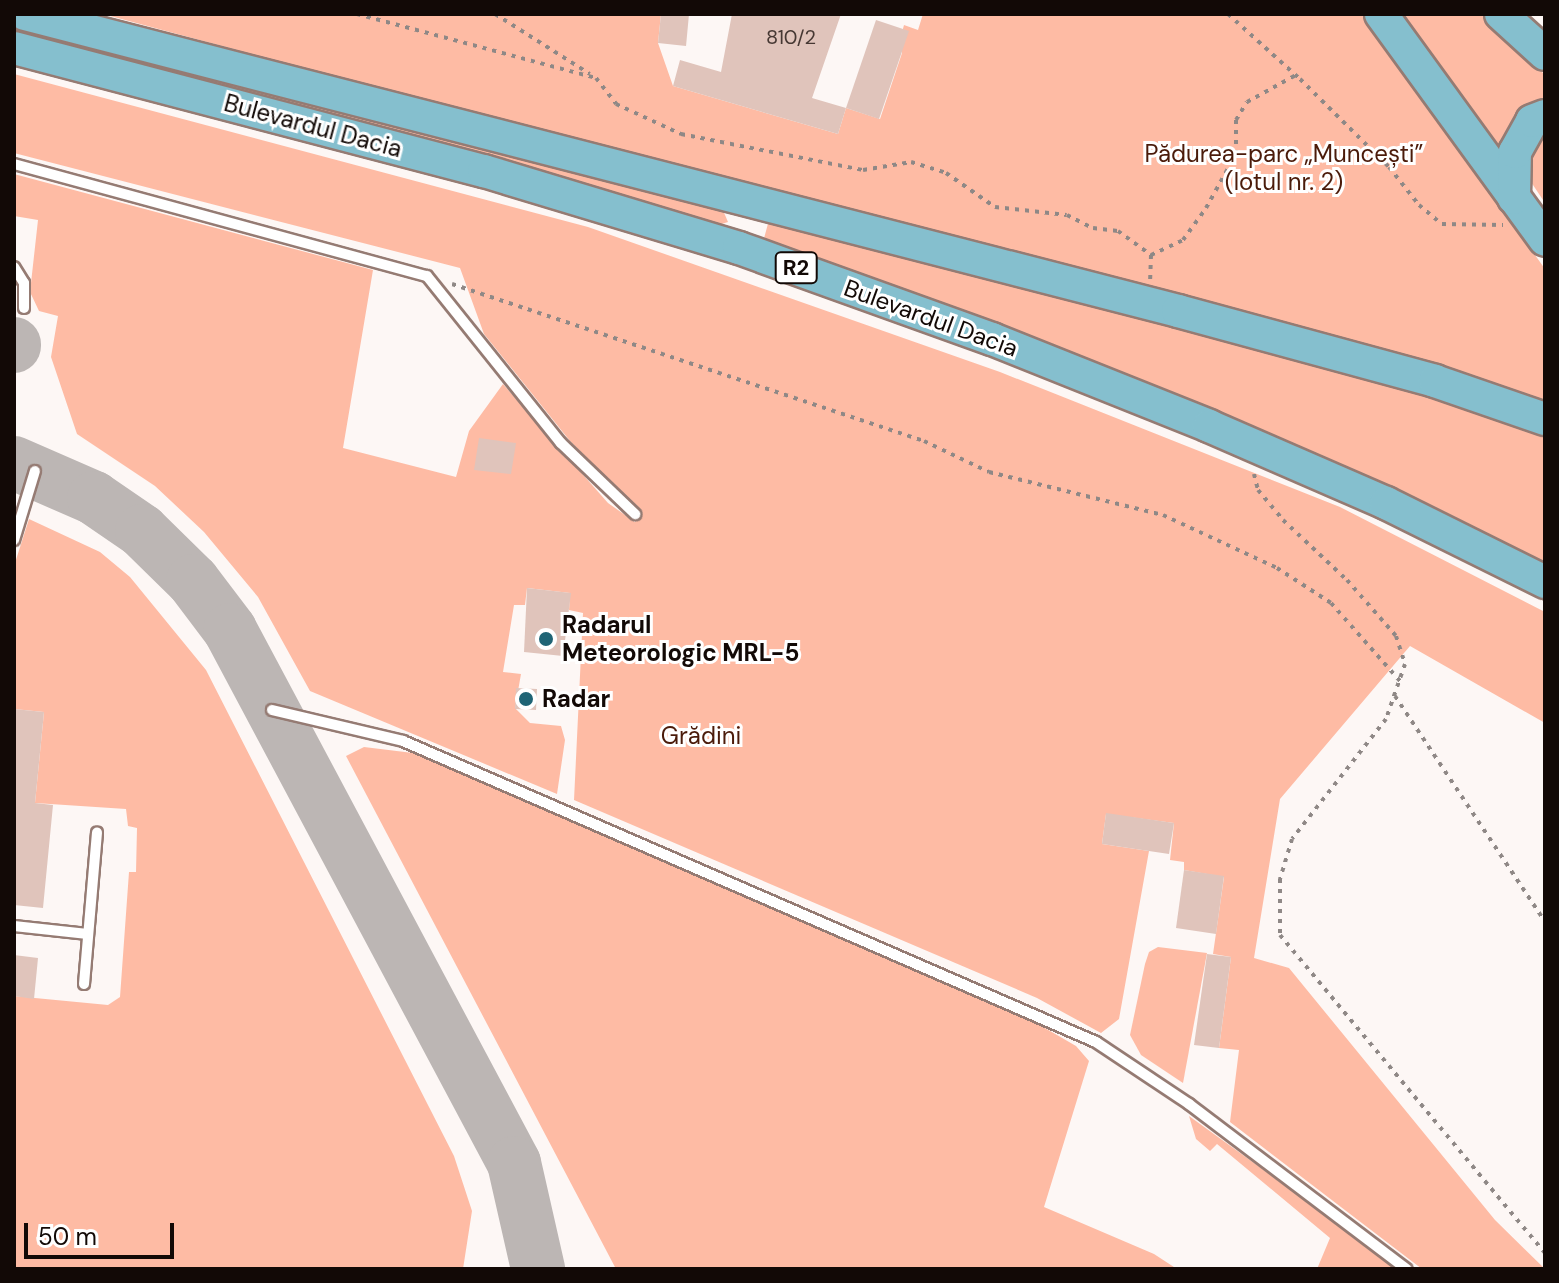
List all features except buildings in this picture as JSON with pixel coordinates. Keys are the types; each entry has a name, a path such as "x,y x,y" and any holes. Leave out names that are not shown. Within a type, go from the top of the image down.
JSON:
{"main road":[{"name":"Bulevardul Dacia","path":"25,14 753,205 1149,303 1435,381 1545,419"},
{"path":"1381,14 1539,232"},
{"path":"1501,14 1545,54"},
{"name":"Bulevardul Dacia","path":"14,48 484,171 739,248 992,339 1252,444 1545,582"},
{"path":"1514,198 1515,152 1532,121 1545,116"},
{"path":"739,248 753,205"}],"lane":[{"path":"14,164 427,276 561,443 635,514"},
{"path":"14,267 24,283 24,308"},
{"path":"14,540 35,471"},
{"path":"272,710 403,741 1096,1042 1189,1104 1406,1269"},
{"path":"84,984 97,833"},
{"path":"14,926 88,934"}],"path":[{"path":"357,14 596,78"},
{"path":"495,14 596,78 616,104 681,134 863,170 911,162 946,173 995,207 1067,215 1093,228 1118,231 1151,255"},
{"path":"1228,14 1296,75 1442,224 1539,232"},
{"path":"1151,255 1183,240 1206,208 1236,154 1236,120 1247,102 1296,75"},
{"path":"1149,303 1151,255"},
{"path":"427,276 924,441 989,472 1163,515 1277,568 1331,603 1401,682"},
{"path":"1252,444 1258,490 1396,636 1405,664 1401,682 1380,727 1292,839 1280,879 1280,935 1545,1253"},
{"path":"1395,696 1545,922"}],"green space":[{"name":"Pădurea-parc „Muncești” (lotul nr. 2)","path":"103,14 661,14 658,43 673,86 838,134 846,108 880,119 902,53 899,43 904,25 918,30 923,14 1363,14 1545,269 1545,403"},
{"path":"1396,14 1484,14 1545,75 1545,105 1504,163"},
{"path":"14,24 722,208 728,222 712,227 14,38"},
{"name":"Grădini","path":"14,74 588,227 1000,372 1340,507 1545,612 1545,723 1410,646 1280,799 1254,958 1289,968 1495,1220 1545,1269 1422,1269 1230,1122 1239,1050 1219,1048 1231,957 1213,954 1224,877 1184,870 1184,862 1170,860 1174,823 1106,814 1102,844 1149,851 1119,1019 1101,1033 1037,998 574,800 583,613 569,610 570,593 527,588 525,605 514,605 503,672 521,674 515,708 530,723 561,726 565,740 557,794 310,691 258,597 204,532 155,486 77,434 51,357 58,316 39,311 30,292 38,220 14,216 14,174 373,270 343,448 456,477 469,431 503,384 608,503 635,522 641,511 570,441 484,334 460,268 14,153"},
{"path":"1545,124 1545,203 1527,176 1530,137"},
{"path":"769,220 1293,353 1545,436 1545,571 763,242"},
{"path":"29,519 100,552 130,577 206,670 454,1156 472,1211 463,1269 14,1269 14,996 108,1005 120,997 129,872 136,872 137,828 128,826 126,809 35,803 44,712 14,709 14,566"},
{"path":"364,747 413,753 485,782 1000,1002 1076,1046 1089,1061 1044,1207 1154,1254 1177,1269 616,1269 346,756"},
{"path":"1158,947 1207,953 1183,1083 1141,1055 1130,1035 1145,964 1149,952"},
{"path":"1189,1116 1399,1269 1317,1269 1330,1238 1217,1144 1210,1151 1196,1139"}],"taxiway":[{"path":"14,463 94,498 142,531 193,581 230,630 514,1163 538,1269"}],"place":[{"name":"Radarul Meteorologic MRL-5","path":"546,639"},
{"name":"Radar","path":"526,699"}]}
